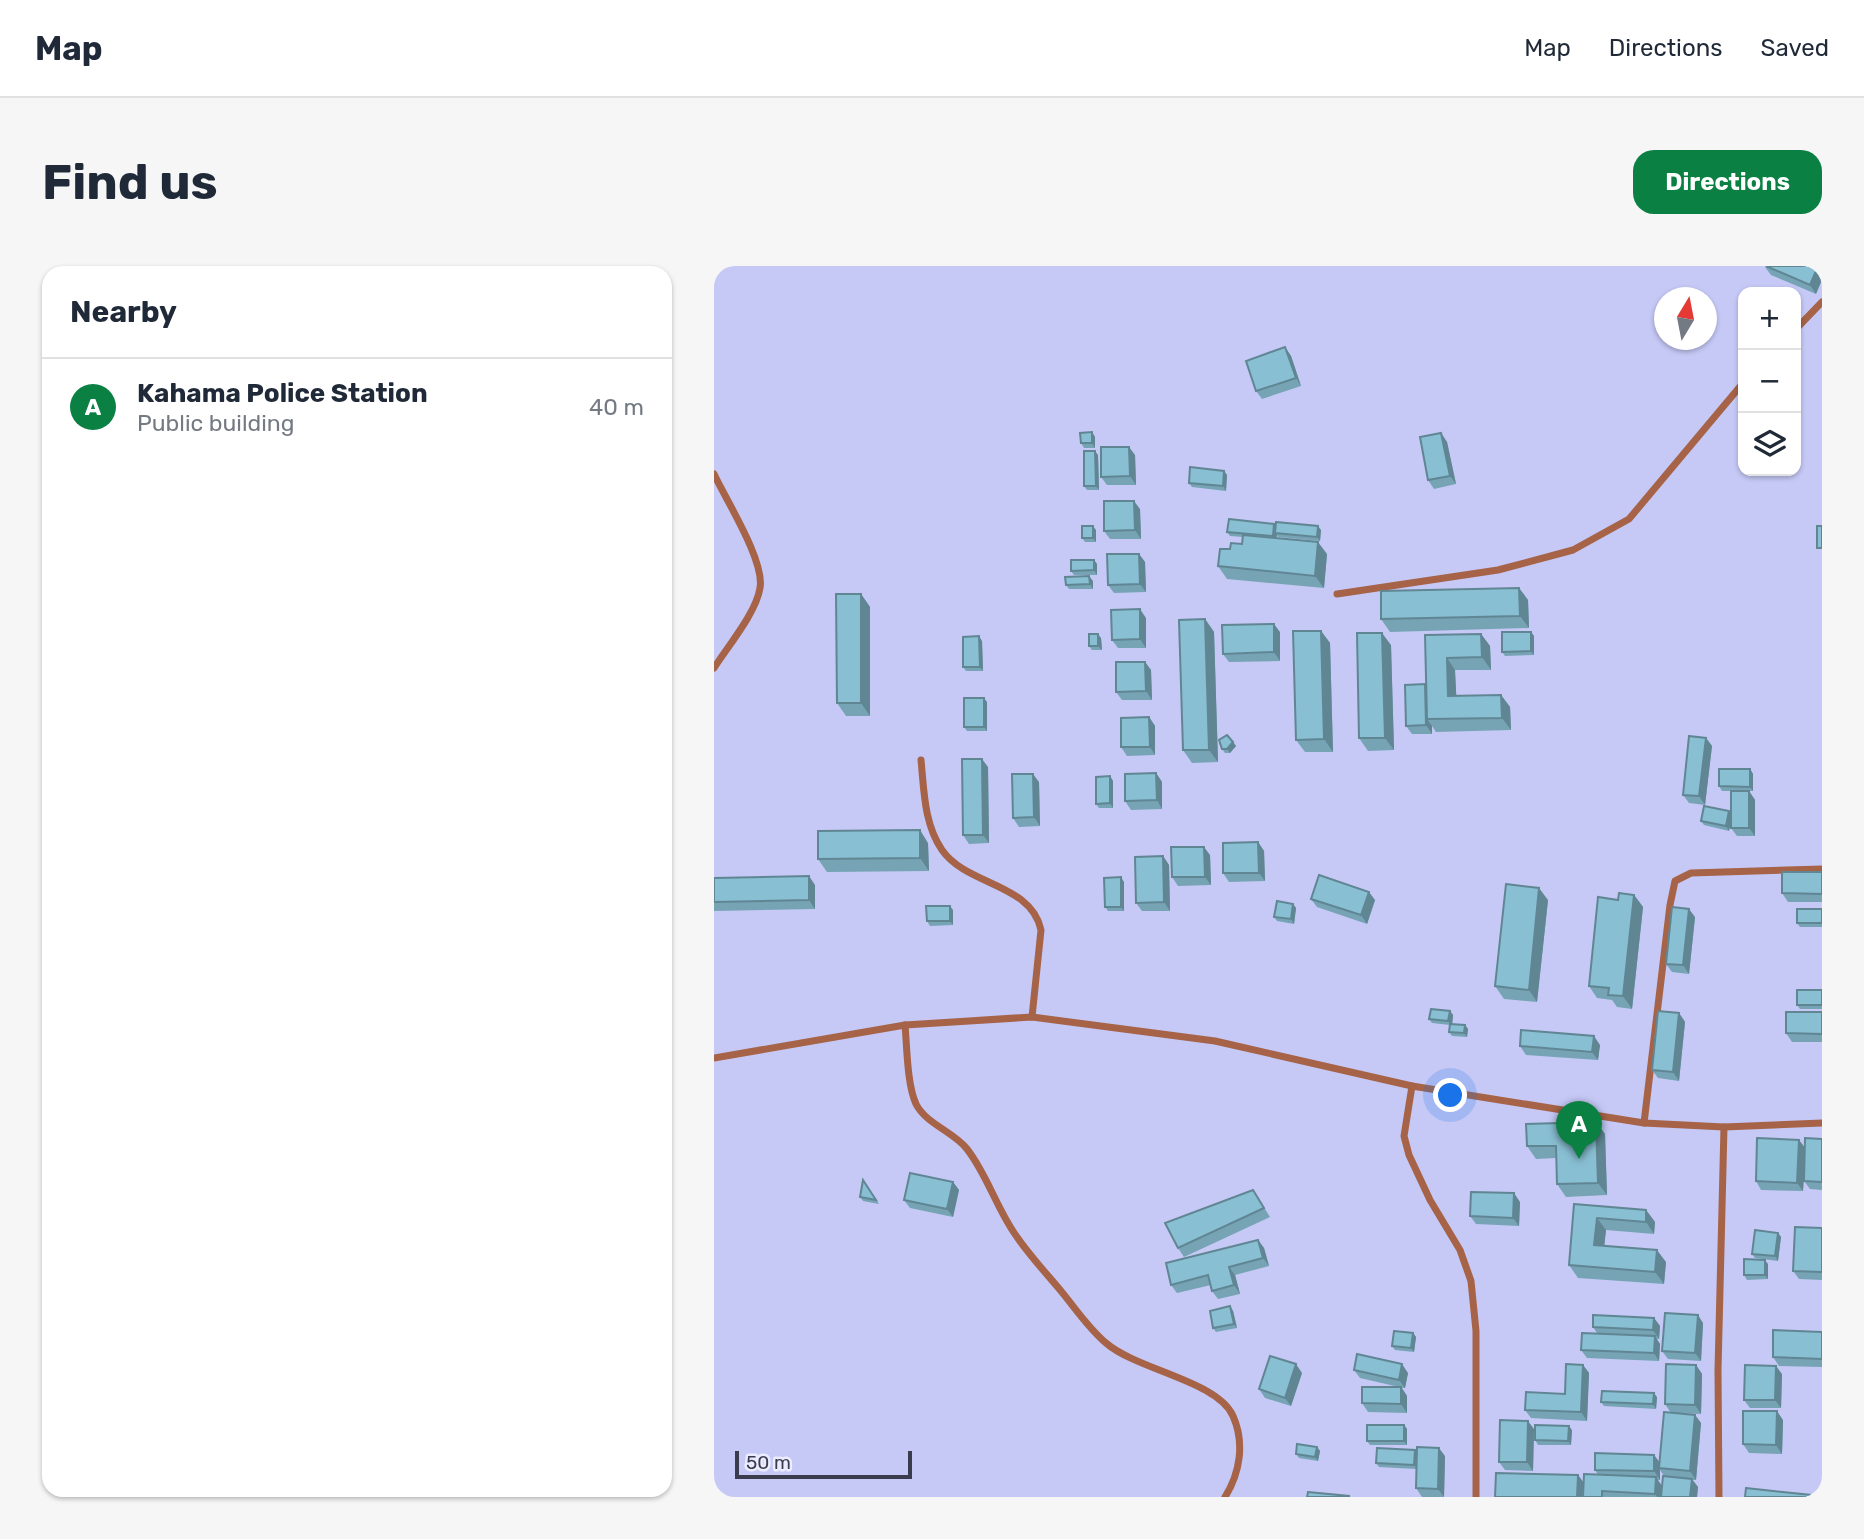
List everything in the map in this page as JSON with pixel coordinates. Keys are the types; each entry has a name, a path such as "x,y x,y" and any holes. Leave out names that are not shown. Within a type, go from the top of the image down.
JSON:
{"street":[{"path":"1801,324 1822,302"},
{"path":"1337,594 1498,570 1573,551 1629,519 1738,389"},
{"path":"714,474 750,545 760,573 760,588 754,606 714,668"},
{"path":"921,760 928,821 943,851 961,867 1023,900 1039,919 1041,930 1032,1017"},
{"path":"1644,1123 1675,881 1691,873 1822,869"},
{"path":"714,1058 905,1025 1032,1017 1215,1041 1412,1086 1644,1123 1724,1127 1822,1122"},
{"path":"905,1025 916,1104 929,1119 964,1144 986,1176 1016,1237 1089,1325 1104,1342 1123,1355 1216,1396 1233,1415 1240,1455 1238,1471 1225,1497"},
{"path":"1412,1086 1404,1136 1409,1155 1430,1200 1460,1250 1471,1281 1476,1331 1476,1497"},
{"path":"1719,1497 1718,1370 1724,1127"}],"building":[{"path":"1766,266 1818,266 1810,285"},
{"path":"1285,347 1296,378 1256,391 1246,361"},
{"path":"1092,432 1092,443 1081,443 1080,433"},
{"path":"1441,433 1450,476 1428,480 1420,437"},
{"path":"1101,447 1129,447 1130,476 1101,477"},
{"path":"1084,451 1095,451 1096,486 1084,486"},
{"path":"1190,467 1224,471 1223,486 1189,483"},
{"path":"1104,501 1134,501 1135,530 1104,531"},
{"path":"1229,519 1274,524 1273,536 1227,532"},
{"path":"1276,522 1318,526 1317,537 1275,533"},
{"path":"1082,526 1093,526 1093,538 1082,538"},
{"path":"1817,526 1822,526 1822,548 1817,548"},
{"path":"1243,535 1318,542 1315,576 1218,566 1220,549 1230,549 1231,543 1242,544"},
{"path":"1107,554 1139,554 1140,584 1108,585"},
{"path":"1071,560 1094,560 1094,570 1071,571"},
{"path":"1089,576 1090,584 1066,585 1065,577"},
{"path":"1519,588 1520,616 1381,619 1381,591"},
{"path":"836,594 861,594 861,703 837,703"},
{"path":"1140,609 1140,639 1112,640 1111,610"},
{"path":"1205,619 1209,750 1183,750 1179,620"},
{"path":"1274,624 1274,652 1223,654 1222,625"},
{"path":"1293,631 1321,631 1324,739 1296,740"},
{"path":"1502,632 1531,632 1531,651 1502,652"},
{"path":"1357,633 1382,633 1385,738 1359,738"},
{"path":"1089,634 1098,634 1098,646 1089,646"},
{"path":"1481,634 1482,657 1447,658 1448,696 1501,695 1502,718 1427,719 1425,635"},
{"path":"979,636 980,667 963,667 963,637"},
{"path":"1116,662 1145,662 1146,691 1116,692"},
{"path":"1425,684 1426,725 1406,726 1405,685"},
{"path":"964,698 984,698 984,727 964,727"},
{"path":"1149,717 1150,747 1121,747 1121,718"},
{"path":"1227,735 1233,742 1227,749 1222,749 1219,740"},
{"path":"1689,736 1706,738 1699,796 1683,795"},
{"path":"962,759 982,759 983,835 963,835"},
{"path":"1719,769 1750,769 1750,787 1719,786"},
{"path":"1156,773 1157,800 1125,801 1125,774"},
{"path":"1012,774 1033,774 1034,817 1013,818"},
{"path":"1110,776 1110,803 1096,804 1096,777"},
{"path":"1731,791 1749,791 1749,828 1731,828"},
{"path":"1704,806 1729,811 1726,826 1701,821"},
{"path":"920,830 920,858 818,859 818,831"},
{"path":"1258,842 1259,873 1223,873 1223,843"},
{"path":"1171,847 1204,847 1205,877 1172,877"},
{"path":"1163,856 1164,902 1136,903 1135,857"},
{"path":"1782,872 1822,872 1822,894 1782,893"},
{"path":"1319,875 1369,892 1361,915 1311,899"},
{"path":"809,876 809,900 714,902 714,878"},
{"path":"1121,877 1121,907 1105,907 1104,878"},
{"path":"1506,884 1539,888 1529,990 1495,986"},
{"path":"1619,893 1634,895 1623,996 1608,995 1609,988 1589,986 1598,897 1618,900"},
{"path":"1277,901 1293,904 1291,919 1274,917"},
{"path":"926,906 950,906 950,921 927,921"},
{"path":"1672,907 1689,909 1683,965 1666,964"},
{"path":"1797,909 1822,909 1822,923 1797,923"},
{"path":"1797,990 1822,990 1822,1005 1797,1005"},
{"path":"1431,1009 1450,1011 1448,1021 1429,1019"},
{"path":"1658,1011 1679,1013 1673,1072 1652,1070"},
{"path":"1786,1012 1822,1012 1822,1034 1786,1033"},
{"path":"1450,1024 1465,1025 1464,1033 1449,1032"},
{"path":"1521,1030 1594,1036 1592,1052 1520,1046"},
{"path":"1596,1122 1598,1183 1557,1184 1556,1146 1527,1146 1526,1124"},
{"path":"1757,1138 1799,1140 1797,1183 1756,1181"},
{"path":"1805,1138 1822,1139 1822,1182 1804,1181"},
{"path":"910,1173 953,1182 947,1209 904,1200"},
{"path":"863,1180 876,1200 860,1197"},
{"path":"1253,1190 1264,1208 1178,1248 1165,1223"},
{"path":"1471,1192 1514,1193 1513,1218 1470,1216"},
{"path":"1574,1204 1646,1210 1646,1222 1597,1218 1594,1245 1657,1250 1655,1272 1569,1265"},
{"path":"1795,1227 1822,1228 1822,1272 1793,1271"},
{"path":"1755,1230 1778,1233 1775,1256 1752,1254"},
{"path":"1258,1240 1263,1258 1229,1267 1234,1285 1212,1291 1208,1275 1171,1285 1166,1263"},
{"path":"1744,1259 1765,1260 1765,1275 1744,1275"},
{"path":"1230,1306 1234,1324 1213,1328 1210,1311"},
{"path":"1665,1313 1698,1315 1695,1353 1662,1351"},
{"path":"1593,1315 1654,1318 1653,1330 1593,1327"},
{"path":"1773,1330 1822,1332 1822,1359 1773,1357"},
{"path":"1394,1331 1413,1333 1411,1348 1392,1346"},
{"path":"1582,1333 1655,1336 1654,1353 1581,1350"},
{"path":"1357,1354 1402,1364 1399,1380 1354,1370"},
{"path":"1270,1356 1296,1364 1285,1398 1259,1389"},
{"path":"1566,1364 1583,1365 1581,1412 1525,1410 1526,1392 1565,1394"},
{"path":"1666,1364 1696,1365 1695,1405 1665,1404"},
{"path":"1745,1365 1776,1366 1775,1400 1744,1400"},
{"path":"1362,1387 1401,1387 1401,1404 1362,1403"},
{"path":"1602,1391 1654,1393 1653,1404 1601,1402"},
{"path":"1743,1411 1777,1411 1776,1445 1743,1444"},
{"path":"1664,1412 1695,1415 1690,1471 1659,1468"},
{"path":"1500,1420 1528,1421 1527,1462 1499,1462"},
{"path":"1367,1425 1404,1425 1404,1441 1367,1441"},
{"path":"1535,1425 1569,1426 1568,1441 1535,1440"},
{"path":"1297,1444 1317,1447 1315,1457 1296,1454"},
{"path":"1417,1447 1439,1448 1438,1489 1416,1488"},
{"path":"1377,1448 1415,1450 1414,1465 1376,1463"},
{"path":"1595,1453 1654,1455 1654,1471 1595,1470"},
{"path":"1496,1473 1578,1475 1577,1497 1495,1497"},
{"path":"1584,1474 1656,1477 1655,1494 1602,1491 1602,1497 1583,1497"},
{"path":"1663,1476 1692,1479 1690,1497 1661,1497"},
{"path":"1746,1488 1811,1495 1811,1497 1745,1497"},
{"path":"1308,1492 1349,1496 1349,1497 1307,1497"}],"place":[{"name":"Kahama Police Station","path":"1579,1159"}]}
